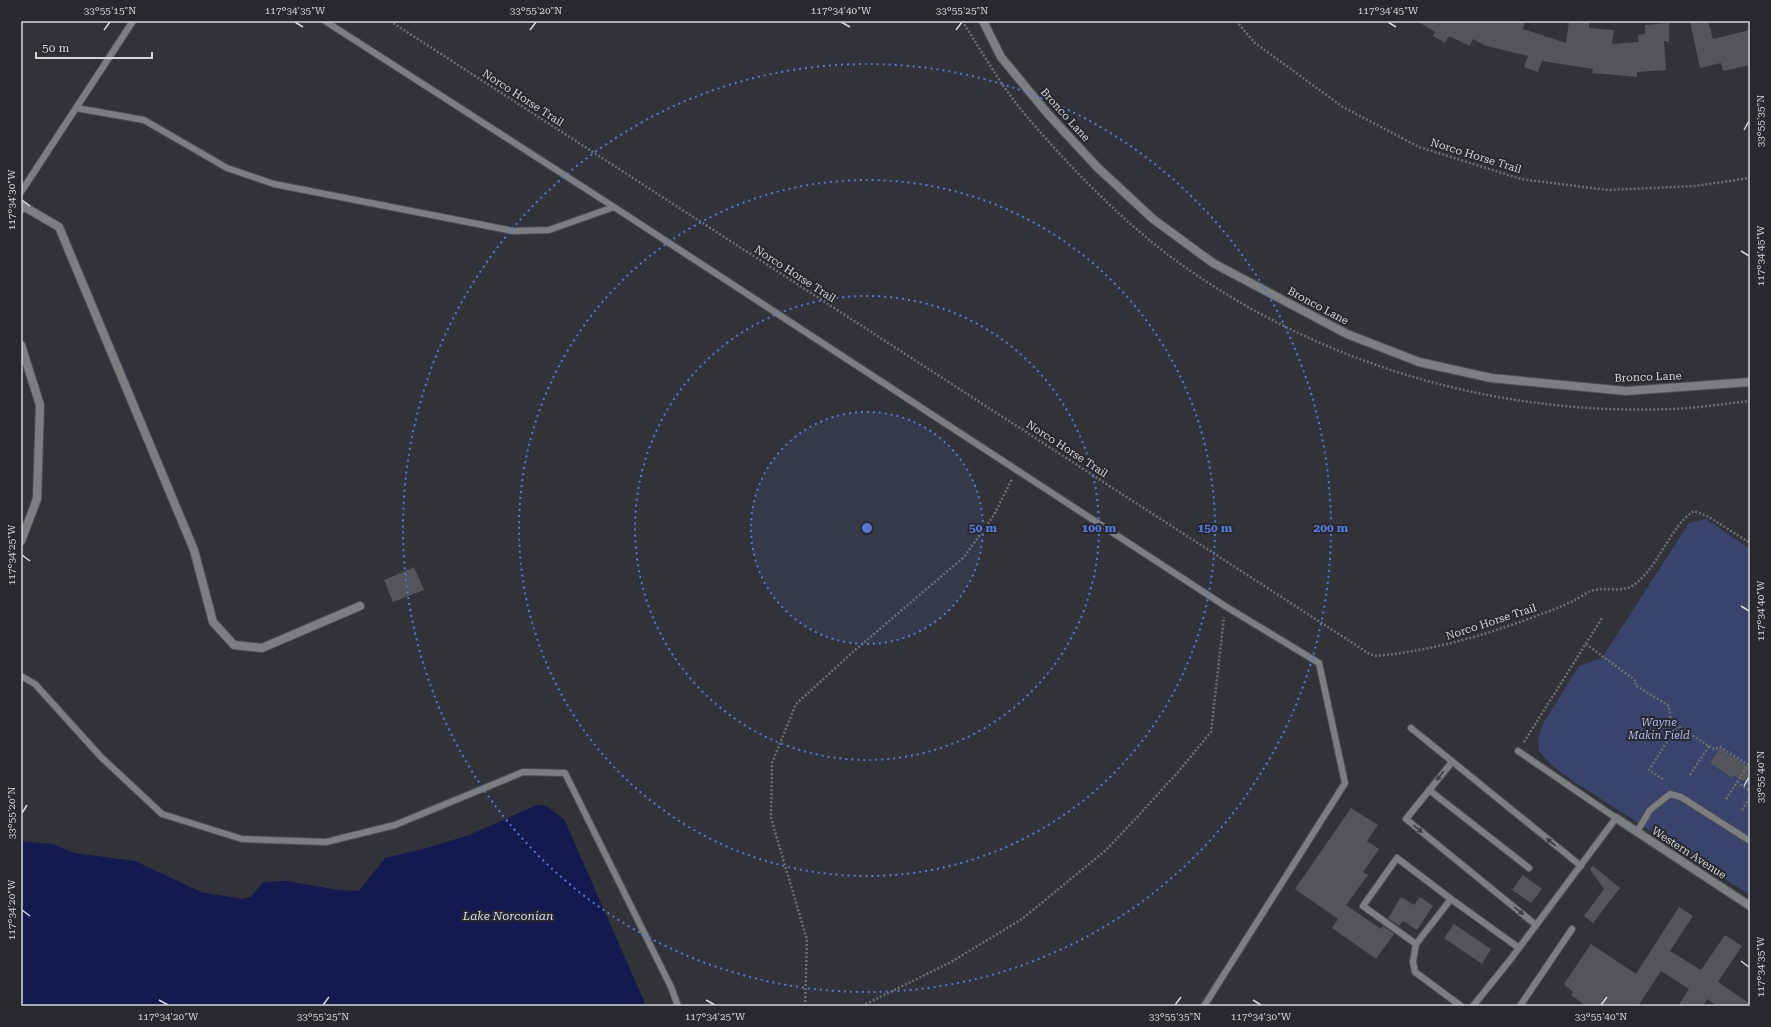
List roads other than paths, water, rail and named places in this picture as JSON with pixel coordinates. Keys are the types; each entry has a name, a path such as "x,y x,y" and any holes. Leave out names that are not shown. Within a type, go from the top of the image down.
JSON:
{"street":[{"name":"Bronco Lane","path":"983,21 1001,57 1048,114 1097,167 1152,219 1213,263 1347,334 1419,362 1491,378 1626,390 1750,382"},
{"path":"21,209 23,206 59,227 194,550 213,622 234,645 262,648 360,606"},
{"path":"21,345 40,405 37,499 21,542"},
{"name":"Western Avenue","path":"1616,818 1750,906"}],"lane":[{"path":"21,192 133,21"},
{"path":"325,21 614,207 1226,606 1319,663 1345,783 1204,1006"},
{"path":"76,108 144,120 227,168 274,184 513,231 549,230 614,207"},
{"path":"21,676 35,684 101,757 162,814 242,839 326,842 395,824 523,772 565,773 671,987 678,1006"},
{"path":"1411,728 1581,866"},
{"path":"1473,1006 1519,948 1616,818 1518,751"},
{"path":"1452,762 1406,819 1536,925"},
{"path":"1429,790 1528,868"},
{"path":"1637,832 1650,810 1670,794 1681,797 1750,841"},
{"path":"1416,944 1363,906 1397,858 1519,948"},
{"path":"1451,898 1416,944 1413,962 1415,972 1461,1006"},
{"path":"1520,1006 1572,929"}],"water":[{"name":"Lake Norconian","path":"537,805 546,806 564,819 644,1001 643,1006 21,1006 21,841 52,844 74,853 135,861 201,892 241,899 251,897 263,882 285,881 339,890 359,891 385,858 427,848 469,835"}],"park label":[{"name":"Wayne Makin Field","path":"1659,728"}]}
